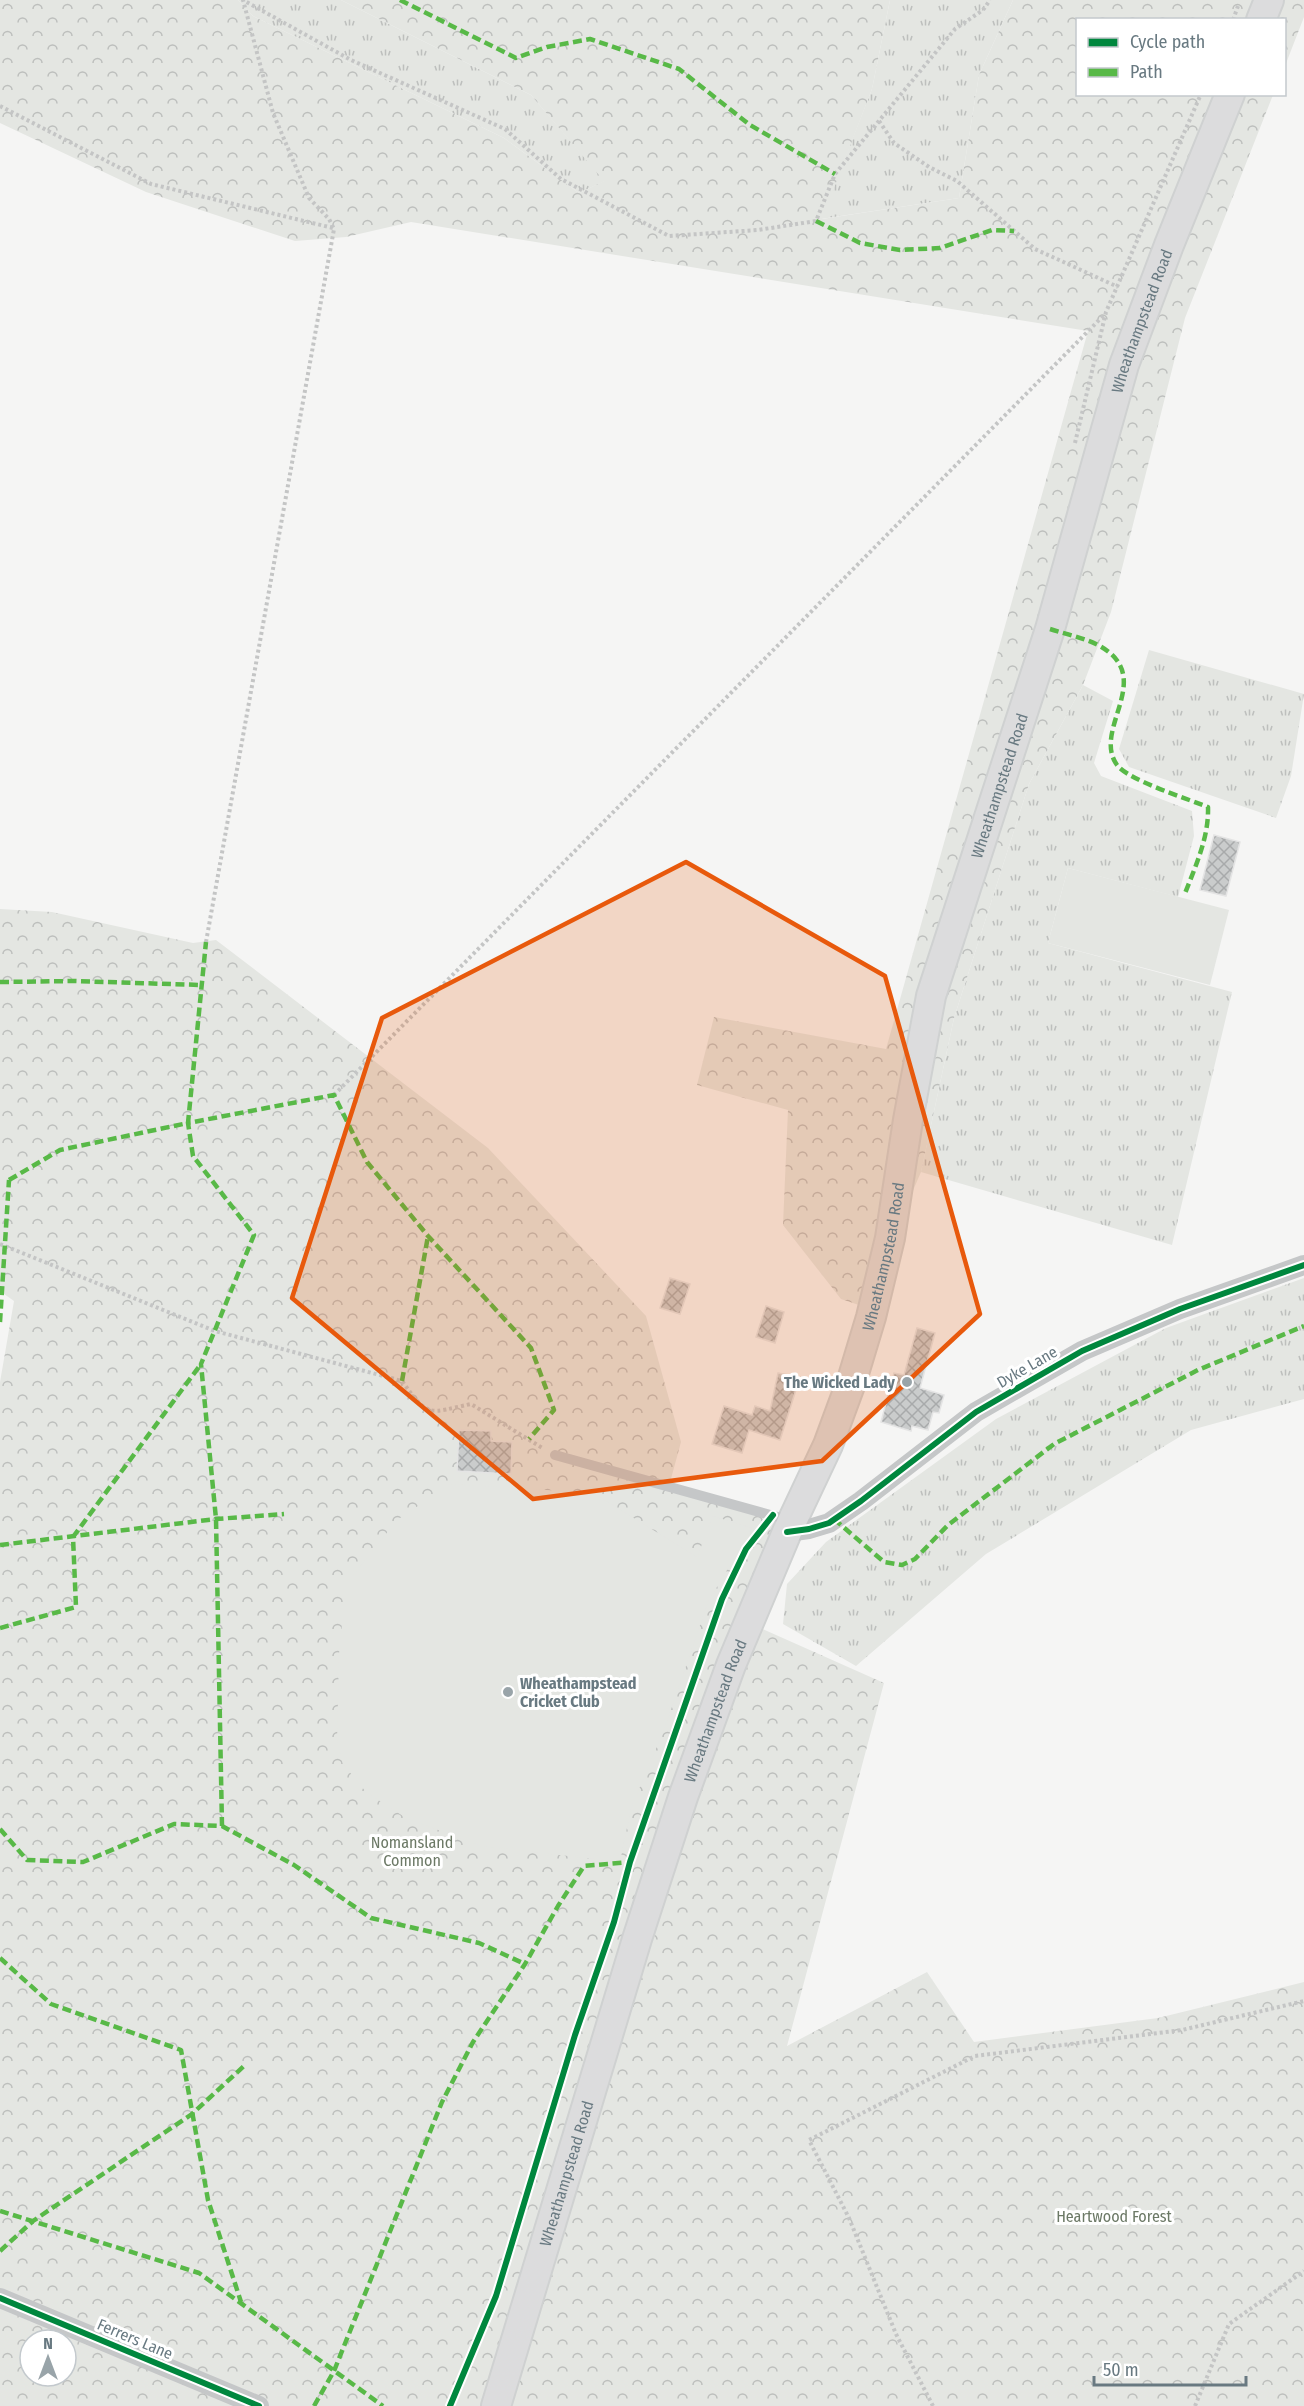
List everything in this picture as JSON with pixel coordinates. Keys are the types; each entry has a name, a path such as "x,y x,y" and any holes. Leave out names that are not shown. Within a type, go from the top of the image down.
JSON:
{"main road":[{"path":"1262,18 1269,0"},
{"name":"Wheathampstead Road","path":"496,2406 682,1797 731,1665 789,1526 828,1445 852,1380 871,1317 890,1238 908,1120 931,996 1050,629 1124,365 1229,96"}],"street":[{"name":"Dyke Lane","path":"789,1526 809,1529 829,1523 976,1413 1082,1351 1180,1309 1304,1265"},
{"name":"Ferrers Lane","path":"0,2298 259,2406"}],"lane":[{"path":"555,1455 789,1526"}],"path":[{"path":"243,0 351,60 506,129 561,178 669,236 758,230 816,221 835,174 955,29 983,10 990,0"},
{"path":"206,942 334,229 329,219 309,198 273,113 243,0"},
{"path":"0,106 151,184 334,229"},
{"path":"879,121 894,143 928,167 957,181 1035,249 1118,287"},
{"path":"334,1095 1106,312"},
{"path":"0,1244 215,1331 402,1381 419,1405 433,1412 471,1404 555,1455"},
{"path":"933,2406 896,2334 849,2218 809,2140 975,2056 1182,2030 1304,2001"},
{"path":"1195,2406 1229,2324 1304,2271"}],"highlighted area":[{"path":"686,862 885,976 980,1314 822,1461 533,1499 292,1298 382,1018"}],"green space":[{"path":"0,0 238,0 253,16 504,138 579,193 604,181 531,95 341,0 890,0 872,89 822,219 959,198 979,75 1013,0 1304,0 1304,17 1286,63 1286,18 1076,18 1076,96 1273,96 1185,318 1111,612 1083,685 1029,784 954,1018 921,1172 859,1305 841,1299 783,1225 788,1110 697,1085 714,1017 886,1049 1088,331 411,222 346,237 295,241 146,192 0,123"},
{"path":"238,0 341,0 531,95 605,181 579,193 504,138 253,16"},
{"path":"890,0 1013,0 979,75 959,198 821,219 872,89"},
{"path":"1149,650 1304,694 1291,776 1276,818 1129,767 1119,749"},
{"path":"1083,685 1113,701 1094,763 1101,776 1192,811 1194,836 1178,897 1068,868 1048,943 1232,992 1172,1245 921,1172 954,1018 1029,784"},
{"path":"1068,868 1229,910 1210,985 1048,943"},
{"name":"Nomansland Common","path":"0,909 52,912 193,943 216,940 488,1148 646,1316 681,1442 669,1486 803,1519 758,1627 884,1683 787,2046 927,1972 974,2042 1158,2018 1304,1982 1304,2406 0,2406 0,1382 14,1301 0,1291"},
{"path":"1304,1278 1304,1399 1191,1430 986,1554 856,1666 783,1624 787,1584 826,1542 996,1419 1166,1328"},
{"name":"Wheathampstead Cricket Club","path":"451,1484 593,1493 697,1557 713,1516 752,1528 708,1602 664,1730 631,1808 620,1862 481,1846 406,1818 366,1792 343,1764 337,1742 339,1654 346,1584 397,1520"}],"building":[{"path":"1214,835 1240,842 1226,896 1200,890"},
{"path":"670,1278 690,1284 680,1314 660,1308"},
{"path":"766,1306 784,1312 775,1343 756,1337"},
{"name":"The Wicked Lady","path":"917,1328 935,1333 920,1388 944,1395 939,1413 933,1412 928,1430 912,1426 911,1431 881,1422 894,1373 904,1375"},
{"path":"778,1373 800,1377 780,1440 749,1430 742,1453 712,1444 724,1406 752,1415 755,1406 770,1411"},
{"path":"459,1430 491,1431 491,1441 512,1442 511,1474 457,1471"}],"marked path":[{"path":"400,0 516,58 547,47 590,39 679,69 750,125 835,174"},
{"path":"816,221 860,243 900,250 940,248 992,230 1014,231"},
{"path":"1050,629 1098,645 1115,658 1123,672 1124,688 1112,736 1111,751 1117,765 1123,771 1145,783 1208,807 1204,841 1184,896"},
{"path":"9,1180 60,1150 188,1123 206,942"},
{"path":"0,982 74,981 201,985"},
{"path":"222,1826 216,1519 201,1364 254,1235 193,1156 188,1123 334,1095 367,1162 428,1236 531,1348 554,1410 529,1439"},
{"path":"0,1322 9,1180"},
{"path":"402,1381 428,1236"},
{"path":"834,1519 884,1562 902,1565 915,1559 948,1525 1054,1444 1198,1370 1304,1326"},
{"path":"0,1628 76,1607 73,1537 201,1364"},
{"path":"0,1545 216,1519 284,1514"},
{"path":"0,1829 27,1860 83,1862 174,1824 222,1826 294,1865 371,1918 479,1943 525,1964"},
{"path":"314,2406 334,2371 442,2102 473,2042 525,1964 584,1866 630,1862"},
{"path":"0,1958 51,2004 181,2050 208,2200 241,2302"},
{"path":"0,2251 33,2221 192,2114 244,2066"},
{"path":"0,2211 199,2273 383,2406"}],"cycle path":[{"path":"787,1532 829,1523 976,1412 1082,1351 1180,1309 1304,1265"},
{"path":"450,2406 496,2296 575,2035 614,1922 630,1862 722,1599 746,1549 773,1515"},
{"path":"0,2298 259,2406"}],"place":[{"name":"The Wicked Lady","path":"907,1382"},
{"name":"Wheathampstead Cricket Club","path":"508,1692"}],"park label":[{"name":"Heartwood Forest","path":"1114,2216"}]}
